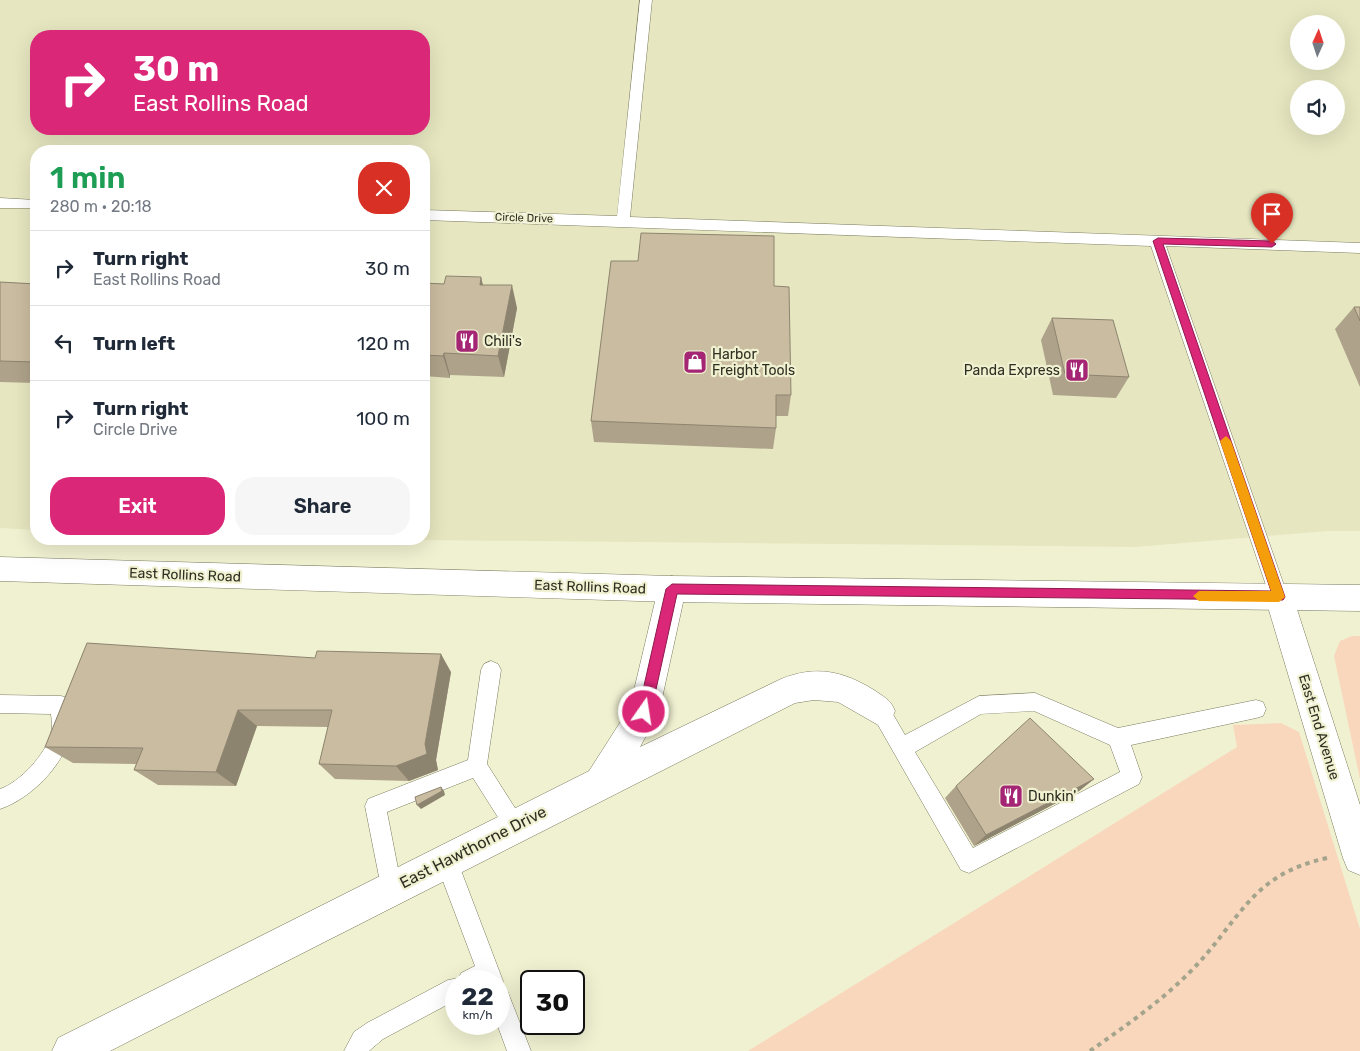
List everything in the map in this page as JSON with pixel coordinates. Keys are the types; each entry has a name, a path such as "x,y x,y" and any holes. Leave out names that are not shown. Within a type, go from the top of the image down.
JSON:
{"main road":[{"name":"East Rollins Road","path":"0,569 672,589 1360,598"},
{"path":"600,783 644,712 672,589"},
{"name":"East End Avenue","path":"1279,597 1360,858"},
{"name":"East Hawthorne Drive","path":"71,1051 446,860 792,689 814,686 843,688 880,711"}],"lane":[{"path":"623,221 646,0"},
{"path":"0,203 30,204"},
{"name":"Circle Drive","path":"430,215 1158,241"},
{"path":"1279,597 1158,241 1360,248"},
{"path":"491,670 478,766 515,826"},
{"path":"902,748 979,705 1035,702 1118,738 1256,709"},
{"path":"0,704 61,705 61,735 47,764 10,797 0,799"},
{"path":"880,711 969,862 1132,777 1118,738"},
{"path":"391,889 375,806 478,766"},
{"path":"446,860 488,970"},
{"path":"356,1051 362,1040 375,1031 445,994"},
{"path":"510,1027 519,1051"}],"path":[{"path":"1090,1051 1142,1015 1192,971 1256,890 1277,875 1301,864 1325,858"}],"shaded area":[{"path":"0,0 1360,0 1360,531 1327,531 1136,547 430,540 430,145 30,145 30,530 0,528"},
{"path":"1352,636 1360,636 1360,779 1334,656 1340,641"},
{"path":"1281,723 1299,732 1360,929 1360,1051 748,1051 1237,747 1233,725"}],"building":[{"name":"Harbor Freight Tools","path":"641,233 774,236 774,286 789,287 791,395 776,395 776,428 591,421 611,261 638,261"},
{"path":"446,276 481,277 480,285 512,285 498,356 444,353 443,356 430,355 430,283 444,284"},
{"path":"0,282 30,284 30,362 0,361"},
{"path":"1354,307 1360,307 1360,321"},
{"path":"1052,318 1113,320 1129,377 1065,374"},
{"path":"87,643 315,658 317,651 441,654 425,744 427,754 396,766 319,764 332,710 238,710 216,772 134,770 143,748 45,747"},
{"name":"Dunkin'","path":"1030,718 1094,779 986,835 956,786"},
{"path":"441,787 442,791 417,805 415,797"}],"slow traffic":[{"path":"1199,596 1279,597 1226,441"}],"place":[{"name":"Chili's","path":"467,341"},
{"name":"Harbor Freight Tools","path":"695,362"},
{"name":"Panda Express","path":"1077,370"},
{"name":"Dunkin'","path":"1011,796"}],"route":[{"path":"644,712 672,589 1279,597 1158,241 1272,244"}]}
